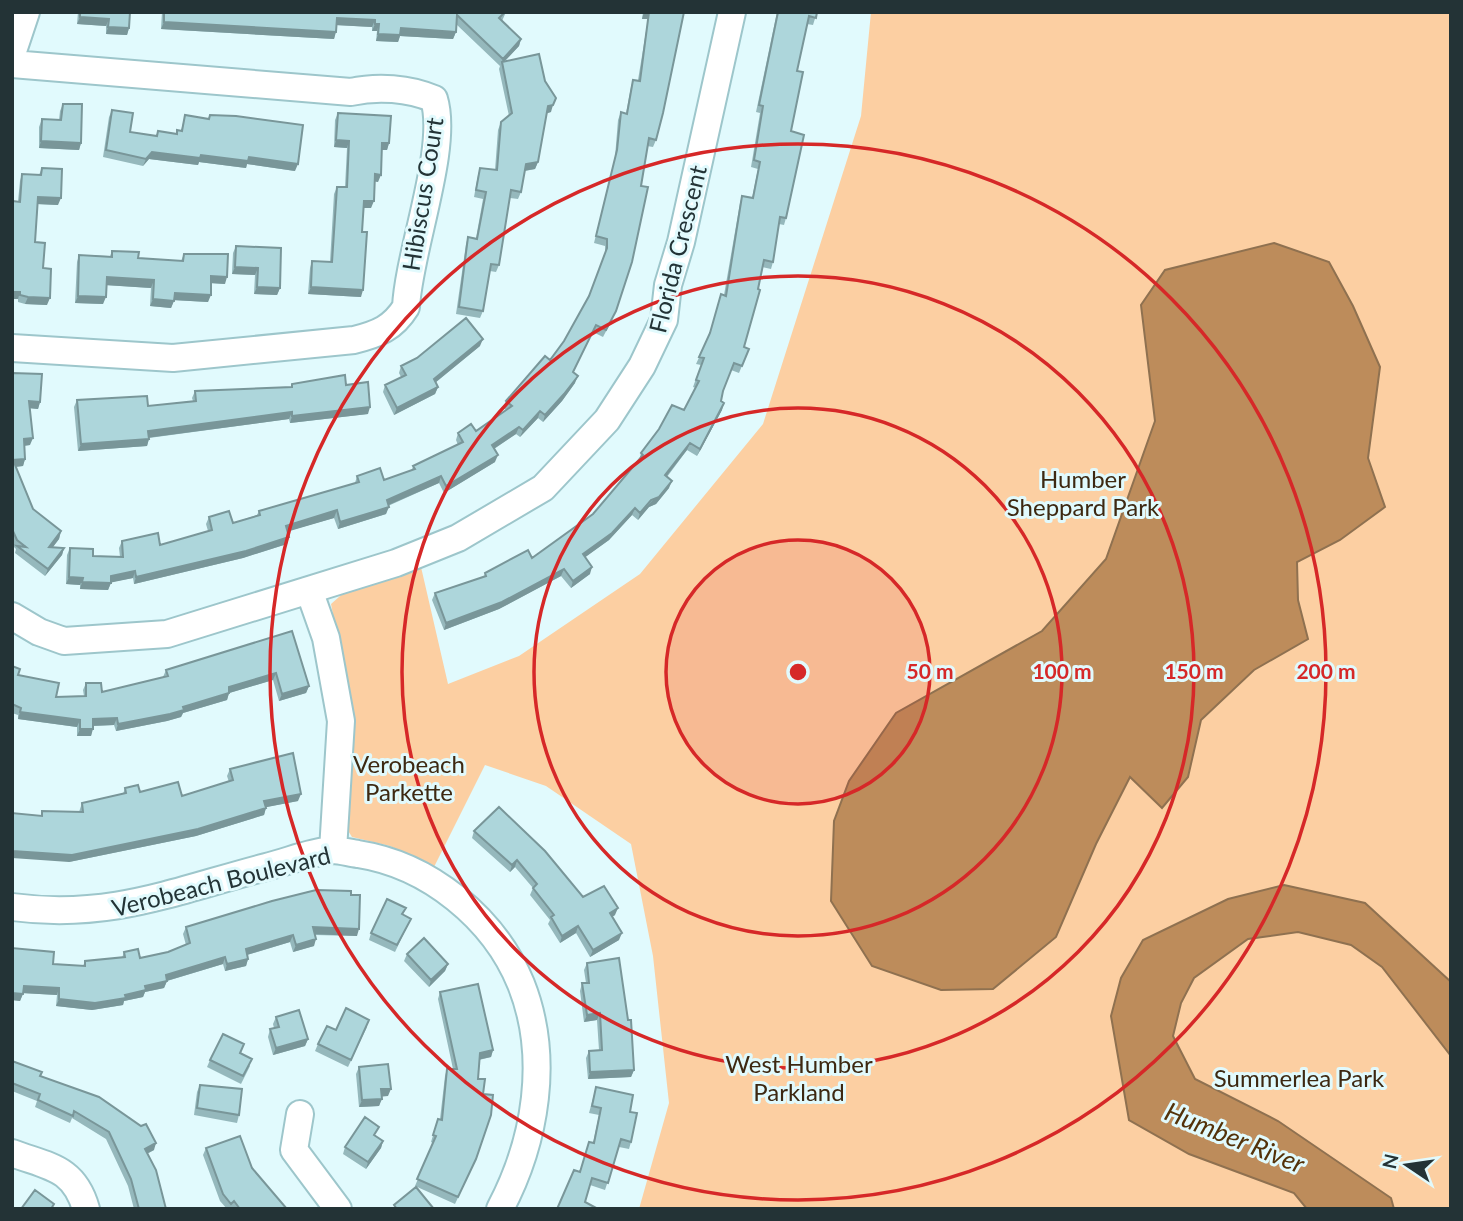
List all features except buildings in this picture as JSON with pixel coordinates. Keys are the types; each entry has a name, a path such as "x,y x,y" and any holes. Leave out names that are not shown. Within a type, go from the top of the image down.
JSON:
{"street":[{"path":"12,54 26,12"},
{"name":"Florida Crescent","path":"12,616 39,632 64,641 167,634 397,563 457,538 543,488 607,419 642,366 664,320 668,285 681,242 732,12"},
{"name":"Hibiscus Court","path":"12,64 351,92 395,89 419,92 433,99 438,113 435,148 406,307 397,321 381,333 354,340 173,358 12,348"},
{"path":"309,590 326,638 341,721 333,850"},
{"name":"Verobeach Boulevard","path":"12,907 98,911 149,902 205,883 333,850 387,860 412,871 455,897 474,913 516,973 530,1022 535,1068 534,1114 522,1162 500,1209"},
{"path":"300,1114 294,1150 338,1209"},
{"path":"12,1153 55,1167 69,1176 80,1189 86,1209"}],"green space":[{"path":"871,12 1451,12 1451,982 1365,903 1228,899 1143,940 1111,1016 1129,1119 1172,1036 1181,1003 1194,978 1248,939 1298,932 1351,945 1382,967 1451,1056 1451,1209 639,1209 669,1103 653,956 631,844 546,786 485,765 434,867 390,846 352,837 342,821 350,702 331,604 348,589 421,567 448,684 519,656 640,574 763,424 861,116"}],"water":[{"path":"1274,243 1329,262 1353,306 1380,367 1368,458 1385,507 1340,540 1297,562 1298,600 1308,639 1254,670 1201,720 1188,777 1162,808 1130,777 1096,844 1056,937 993,989 941,990 872,966 831,901 834,821 849,781 896,713 1042,631 1106,559 1155,421 1141,305 1165,270"},
{"name":"Humber River","path":"1284,885 1365,903 1451,982 1451,1056 1382,967 1351,945 1298,932 1248,939 1194,978 1181,1003 1173,1036 1195,1079 1278,1121 1391,1198 1394,1209 1307,1209 1294,1193 1189,1154 1129,1120 1111,1016 1121,978 1143,940 1228,899"}],"park label":[{"name":"Humber Sheppard Park","path":"1083,492"},
{"name":"Verobeach Parkette","path":"409,777"},
{"name":"West Humber Parkland","path":"799,1077"},
{"name":"Summerlea Park","path":"1299,1077"}]}
